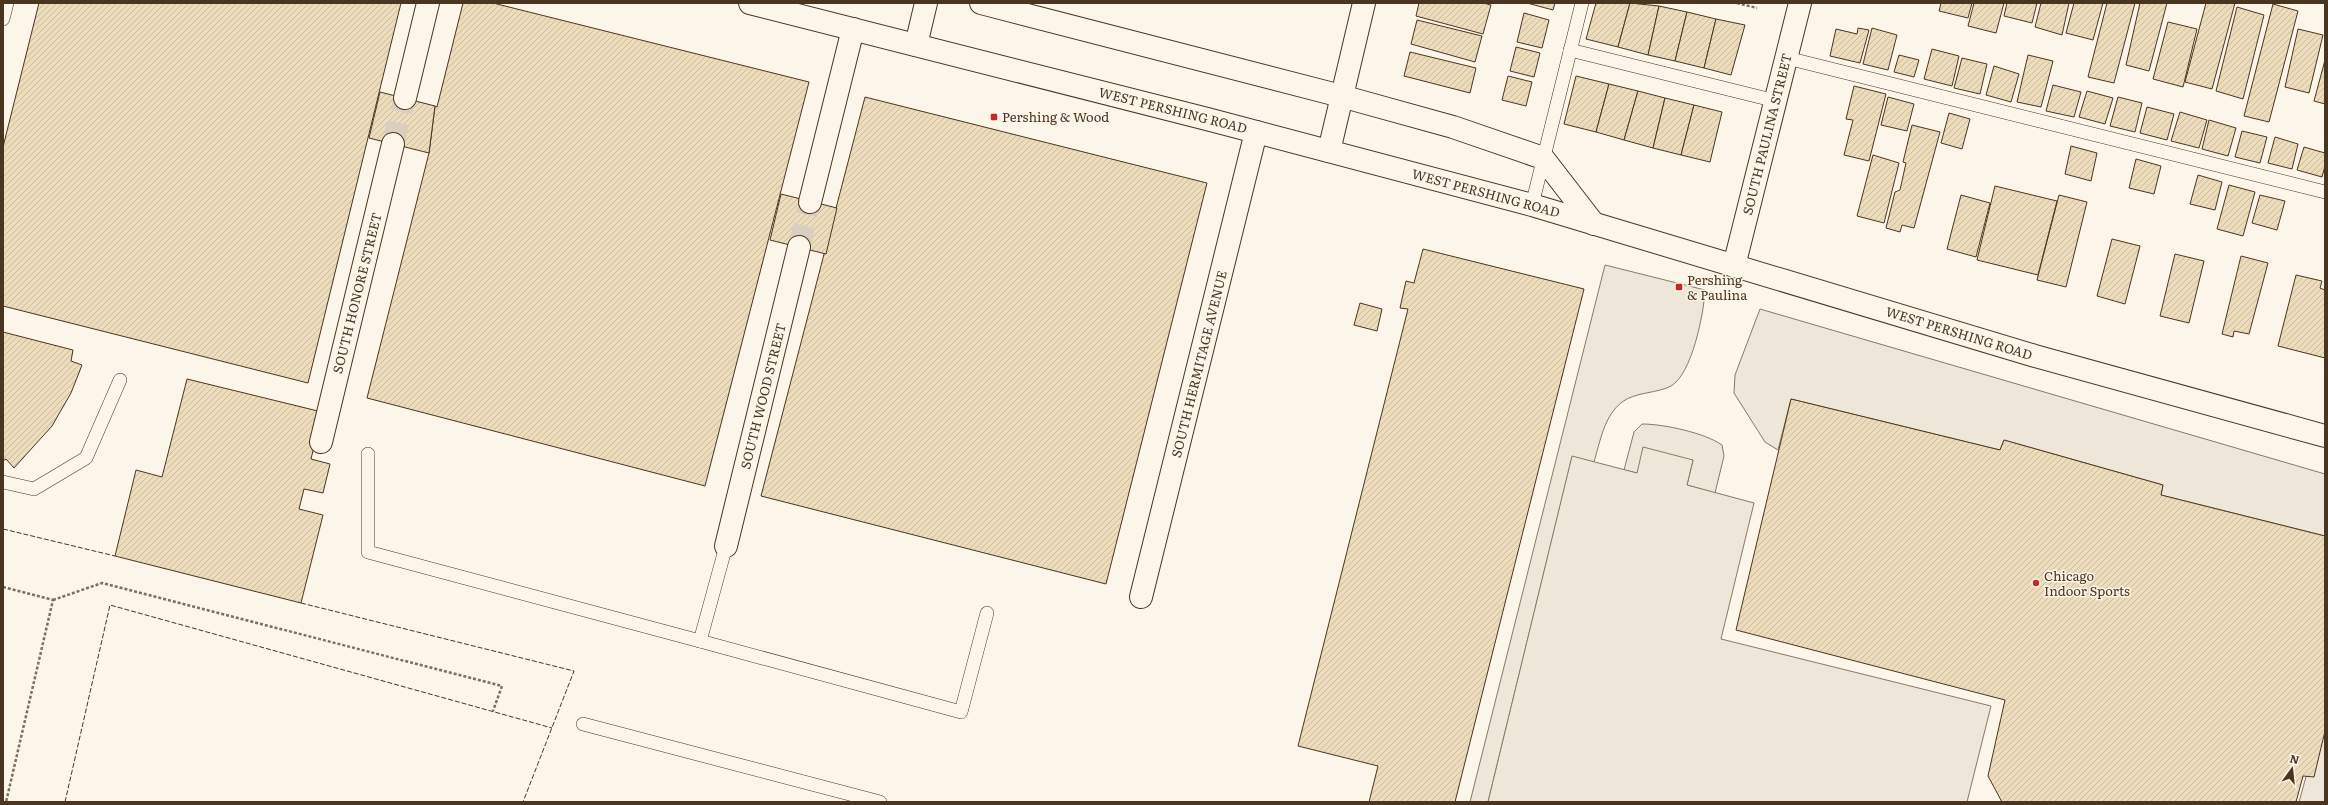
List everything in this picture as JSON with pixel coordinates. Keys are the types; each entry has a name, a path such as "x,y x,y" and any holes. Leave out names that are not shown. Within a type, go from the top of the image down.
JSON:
{"street":[{"path":"405,98 428,3"},
{"name":"WEST PERSHING ROAD","path":"750,3 1256,132 1532,205 2035,356 2325,436"},
{"path":"916,45 926,3"},
{"path":"981,3 1341,96 1454,127 1544,158"},
{"path":"1329,151 1364,3"},
{"name":"SOUTH PAULINA STREET","path":"1734,266 1800,3"},
{"path":"810,202 853,29"},
{"name":"SOUTH HERMITAGE AVENUE","path":"1140,597 1256,132"},
{"name":"SOUTH HONORE STREET","path":"321,442 393,144"},
{"name":"WEST PERSHING ROAD","path":"1544,158 1594,224"},
{"name":"SOUTH WOOD STREET","path":"726,546 799,247"}],"lane":[{"path":"3,19 7,3"},
{"path":"1532,205 1582,3"},
{"path":"1570,50 1776,101"},
{"path":"1787,58 2325,192"},
{"path":"3,482 34,489 86,458 120,380"},
{"path":"368,454 368,552 961,712 987,613"},
{"path":"700,641 726,546"},
{"path":"583,724 880,802"}],"path":[{"path":"1737,3 1757,8"},
{"path":"3,587 54,600 102,583 502,686 493,711"},
{"path":"6,802 54,600"}],"shaded area":[{"path":"1605,265 1705,290 1696,342 1685,369 1671,386 1633,396 1622,402 1616,408 1607,422 1594,462 1572,457 1488,802 1470,802"},
{"path":"1760,309 2325,474 2325,536 2161,495 2163,485 2004,440 2000,450 1791,399 1778,450 1765,442 1734,393 1735,375"},
{"path":"1642,424 1651,424 1684,430 1695,433 1722,445 1724,456 1715,493 1687,485 1693,460 1637,473 1624,470 1634,432"},
{"path":"1643,447 1693,460 1687,485 1754,503 1721,639 1991,706 1967,802 1488,802 1572,456 1637,473"},
{"path":"2325,708 2325,802 2299,802"}],"building":[{"path":"39,3 401,3 308,383 3,306 3,147"},
{"path":"463,3 493,3 809,82 705,486 367,398 429,153 435,106 437,107"},
{"path":"1419,3 1483,3 1491,5 1483,34 1416,16"},
{"path":"1527,3 1555,3 1553,10"},
{"path":"1596,3 1630,3 1618,47 1586,39"},
{"path":"1630,3 1659,6 1648,55 1618,47"},
{"path":"1941,3 1972,3 1968,18 1939,11"},
{"path":"1974,3 2004,3 1996,33 1968,26"},
{"path":"2007,3 2037,3 2032,23 2004,16"},
{"path":"2041,3 2069,3 2062,35 2035,27"},
{"path":"2074,3 2103,3 2093,40 2066,33"},
{"path":"2107,3 2135,3 2114,83 2088,77"},
{"path":"2140,3 2167,3 2149,71 2126,65"},
{"path":"2206,3 2235,3 2212,89 2185,82"},
{"path":"2273,4 2298,11 2269,122 2244,116"},
{"path":"1659,6 1687,12 1675,61 1648,55"},
{"path":"2237,7 2264,15 2243,99 2216,91"},
{"path":"1687,12 1716,19 1704,68 1675,61"},
{"path":"1524,13 1549,20 1542,48 1517,42"},
{"path":"1716,19 1745,25 1731,75 1704,68"},
{"path":"1417,20 1482,36 1475,62 1411,44"},
{"path":"2168,22 2197,29 2183,87 2153,79"},
{"path":"1858,28 1869,30 1860,63 1830,56 1836,29 1857,34"},
{"path":"1872,28 1897,35 1888,70 1863,64"},
{"path":"2298,29 2323,35 2309,93 2285,87"},
{"path":"1516,47 1540,53 1534,77 1510,71"},
{"path":"1932,49 1959,56 1952,86 1924,79"},
{"path":"1410,52 1476,68 1470,93 1404,76"},
{"path":"1899,55 1919,60 1914,77 1894,72"},
{"path":"2028,55 2053,61 2041,107 2017,102"},
{"path":"1962,58 1987,64 1980,94 1954,88"},
{"path":"2325,60 2325,104 2314,101"},
{"path":"1994,66 2019,74 2011,102 1986,95"},
{"path":"1508,76 1532,82 1526,106 1502,100"},
{"path":"1576,76 1609,84 1596,132 1564,124"},
{"path":"1609,84 1638,91 1624,140 1596,132"},
{"path":"2053,85 2081,92 2074,117 2046,111"},
{"path":"1854,86 1886,94 1869,161 1844,155 1853,120 1846,119"},
{"path":"1638,91 1665,98 1653,148 1624,140"},
{"path":"2087,91 2113,98 2105,124 2079,117"},
{"path":"380,92 435,106 429,153 369,138"},
{"path":"865,97 1207,183 1106,584 761,496"},
{"path":"1888,97 1914,104 1907,131 1881,125"},
{"path":"2118,97 2142,103 2135,132 2110,126"},
{"path":"1665,98 1694,105 1681,155 1653,148"},
{"path":"1694,105 1722,112 1710,162 1681,155"},
{"path":"2147,107 2174,114 2167,140 2140,133"},
{"path":"2180,112 2207,120 2199,148 2171,141"},
{"path":"1949,113 1970,119 1962,149 1941,143"},
{"path":"2209,120 2236,128 2228,156 2202,149"},
{"path":"1912,125 1940,132 1914,228 1902,225 1900,232 1886,228 1895,192 1900,190 1906,163 1903,162"},
{"path":"2242,131 2267,137 2260,163 2235,157"},
{"path":"2275,137 2298,144 2292,169 2268,163"},
{"path":"2071,146 2097,153 2091,181 2065,174"},
{"path":"2304,147 2325,153 2325,166 2322,177 2297,170"},
{"path":"1873,155 1899,163 1884,223 1857,216"},
{"path":"2136,159 2161,166 2154,194 2129,188"},
{"path":"2198,175 2222,182 2215,210 2190,204"},
{"path":"2229,185 2255,192 2243,236 2217,229"},
{"path":"1995,186 2057,201 2038,275 1977,260"},
{"path":"781,194 837,208 826,254 770,240"},
{"path":"1961,195 1990,203 1976,257 1947,249"},
{"path":"2059,195 2087,202 2066,287 2037,280"},
{"path":"2260,195 2285,201 2277,230 2252,223"},
{"path":"2112,239 2140,246 2125,304 2097,296"},
{"path":"1423,249 1584,289 1455,802 1369,802 1378,766 1298,746 1408,309 1400,308 1406,281 1414,283"},
{"path":"2175,254 2204,261 2189,323 2160,316"},
{"path":"2241,256 2268,263 2249,334 2234,331 2233,337 2222,334"},
{"path":"2296,275 2322,281 2320,288 2325,290 2325,358 2278,346"},
{"path":"1360,303 1382,309 1377,331 1354,325"},
{"path":"3,332 73,350 71,361 82,365 71,393 52,426 14,468 6,459 3,461"},
{"path":"187,379 322,412 311,459 330,464 323,493 304,489 299,509 323,515 301,603 115,556 136,470 162,477"},
{"name":"Chicago Indoor Sports","path":"1791,399 2000,450 2004,440 2163,485 2161,495 2325,536 2325,731 2314,777 2303,776 2296,802 2002,802 1988,776 2005,700 1736,630"}],"tunnel":[{"path":"393,144 405,98"},
{"path":"799,247 810,202"}],"fence":[{"path":"3,529 115,556"},
{"path":"301,603 574,671 523,802"},
{"path":"65,802 110,605 552,728"}],"place":[{"name":"Pershing & Wood","path":"994,117"},
{"name":"Pershing & Paulina","path":"1679,287"},
{"name":"Chicago Indoor Sports","path":"2036,583"}]}
